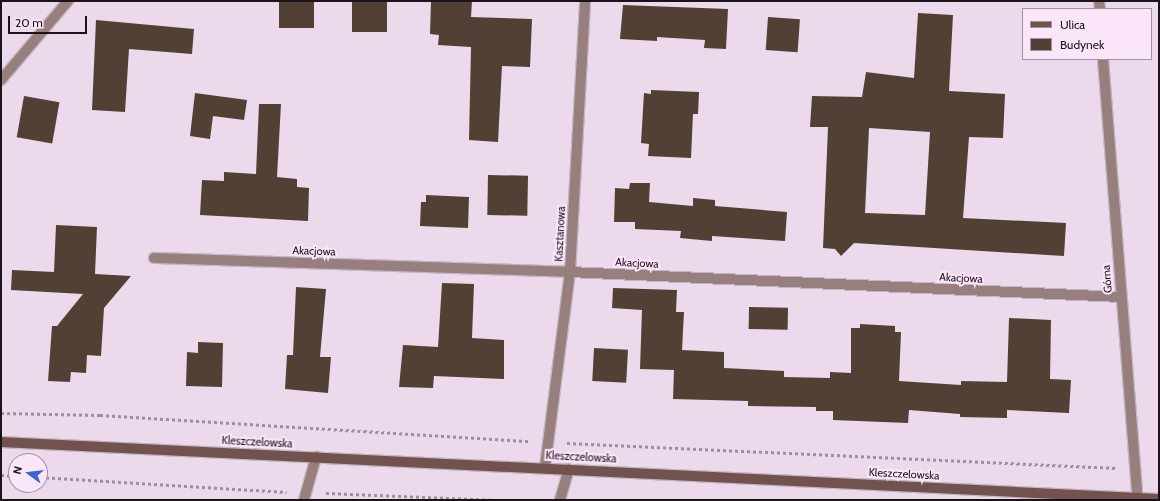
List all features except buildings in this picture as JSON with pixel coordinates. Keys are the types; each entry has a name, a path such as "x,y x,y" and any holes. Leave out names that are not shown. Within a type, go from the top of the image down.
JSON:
{"main road":[{"name":"Kleszczelowska","path":"1,442 545,467 1159,499"}],"street":[{"path":"1,80 68,1"},
{"name":"Kasztanowa","path":"545,467 570,272 585,1"},
{"name":"Górna","path":"1103,60 1120,297 1138,499"},
{"name":"Akacjowa","path":"154,258 570,272 1120,297"},
{"path":"305,496 316,457"},
{"path":"560,500 570,469"}],"path":[{"path":"48,478 305,496 498,500"}]}
